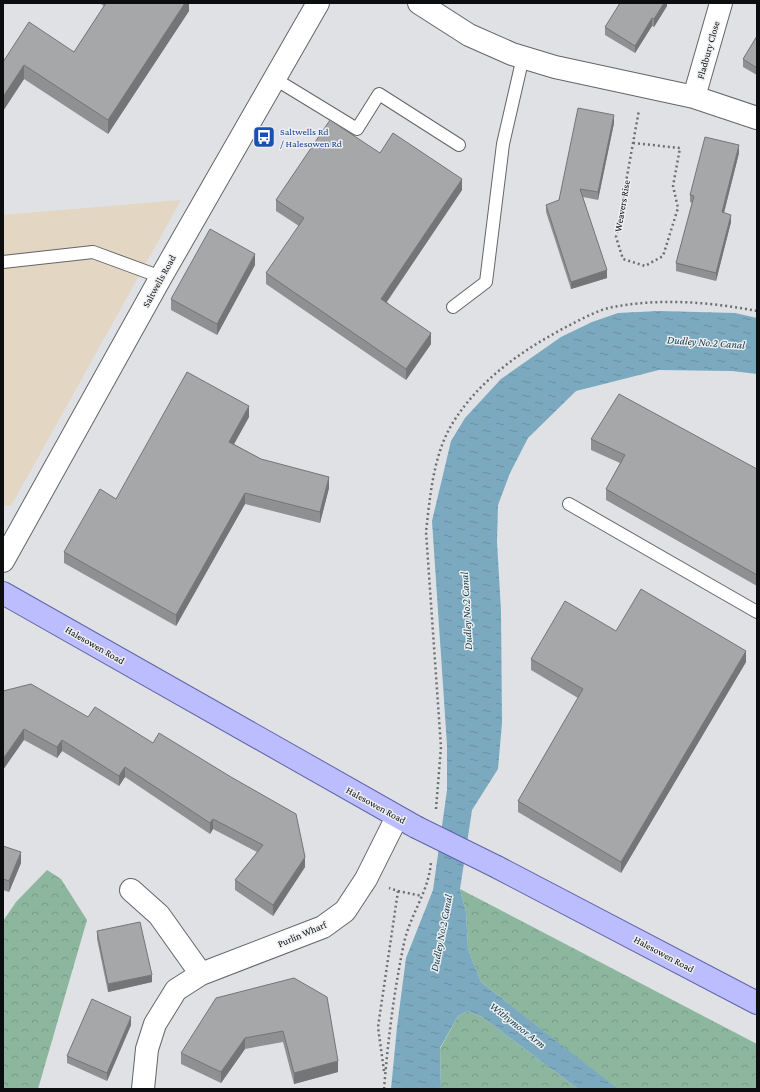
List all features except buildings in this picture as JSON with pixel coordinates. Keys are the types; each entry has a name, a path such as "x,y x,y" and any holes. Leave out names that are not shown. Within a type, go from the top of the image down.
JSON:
{"main road":[{"name":"Halesowen Road","path":"3,593 396,817 498,867 757,1003"}],"street":[{"name":"Saltwells Road","path":"3,561 318,3"},
{"name":"Fladbury Close","path":"694,97 721,3"},
{"path":"429,6 469,35 523,57 556,67 694,97 757,118"},
{"name":"Purlin Wharf","path":"143,1089 147,1049 155,1024 176,990 201,974 323,927 345,911 366,879 396,817"},
{"path":"131,890 159,915 201,974"}],"lane":[{"path":"453,307 486,282 503,144 523,57"},
{"path":"275,79 357,129 379,94 459,145"},
{"path":"3,262 93,252 162,277"},
{"path":"569,504 757,612"}],"path":[{"name":"Weavers Rise","path":"633,143 680,148 673,186 678,208 663,256 645,266 623,259 616,237 643,86"},
{"path":"435,816 441,747 426,532 430,498 438,458 452,425 475,393 520,353 580,320 611,307 646,302 694,302 757,311"},
{"path":"384,1089 389,1032 404,941 430,877 432,854"},
{"path":"366,879 398,891 422,896"},
{"path":"385,1077 378,1027 398,891"}],"shaded area":[{"path":"181,200 11,506 3,505 3,215"}],"green space":[{"path":"47,870 61,879 87,920 38,1089 3,1089 3,921 16,902"},
{"path":"460,889 757,1044 757,1089 617,1089 481,982 468,949 466,912"},
{"path":"468,1011 482,1017 578,1089 441,1089 440,1049 458,1016"}],"water":[{"path":"659,311 735,313 757,318 757,374 732,371 659,370 576,391 528,438 510,473 498,505 497,542 501,611 502,723 498,769 472,810 460,889 466,912 468,949 481,982 618,1089 578,1089 482,1017 468,1011 458,1016 440,1048 441,1089 391,1089 406,958 433,890 447,790 447,745 432,521 451,441 465,418 501,379 561,337 592,322 618,313"}],"place":[{"name":"Saltwells Rd / Halesowen Rd","path":"264,137"}],"water label":[{"name":"Dudley No.2 Canal","path":"706,342"},
{"name":"Dudley No.2 Canal","path":"466,611"},
{"name":"Dudley No.2 Canal","path":"441,933"},
{"name":"Withymoor Arm","path":"518,1025"}]}
